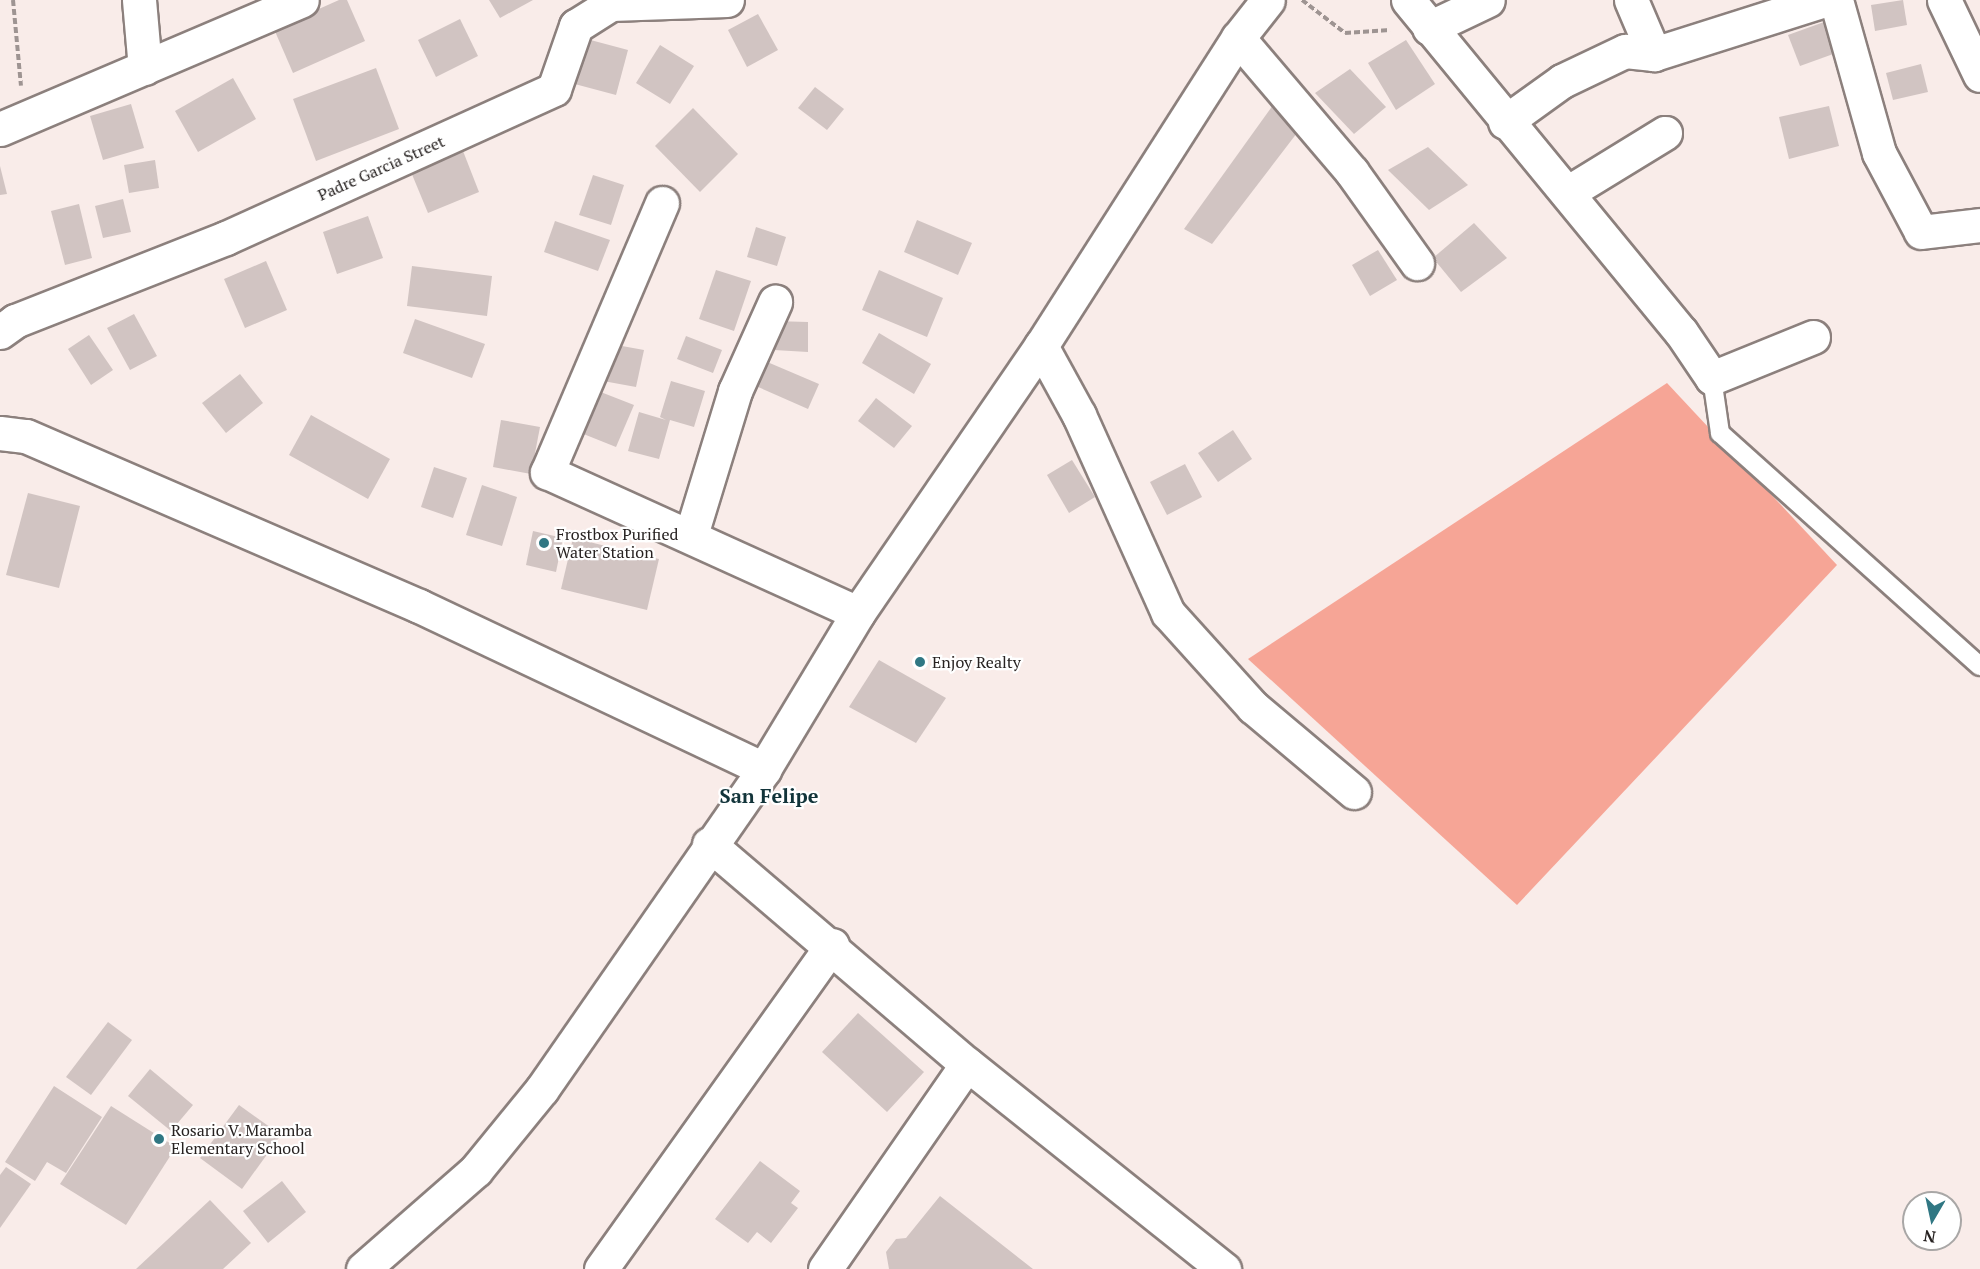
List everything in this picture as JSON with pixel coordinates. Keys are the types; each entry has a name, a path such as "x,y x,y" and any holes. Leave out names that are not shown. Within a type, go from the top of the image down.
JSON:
{"street":[{"path":"139,0 145,68"},
{"path":"12,124 302,0"},
{"name":"Padre Garcia Street","path":"0,332 15,321 226,238 554,89 576,26 611,4 727,0"},
{"path":"363,1269 476,1170 542,1089 709,844 764,769 858,614 1041,346 1238,38 1268,0"},
{"path":"1408,0 1505,122 1567,193 1712,378 1813,337"},
{"path":"1429,28 1488,0"},
{"path":"1631,0 1654,54"},
{"path":"1505,122 1562,81 1625,51 1654,54 1824,0"},
{"path":"1836,0 1879,153 1921,232 1980,225"},
{"path":"1944,0 1980,75"},
{"path":"1238,38 1352,172 1417,263"},
{"path":"1567,193 1665,133"},
{"path":"662,203 547,472 691,535 858,614"},
{"path":"691,535 735,391 775,302"},
{"path":"1041,346 1079,415 1168,613 1253,707 1354,792"},
{"path":"0,433 26,436 419,606 764,769"},
{"path":"709,844 832,945 967,1064 1224,1269"},
{"path":"601,1269 832,945"},
{"path":"825,1269 967,1064"}],"lane":[{"path":"1712,378 1720,433 1980,666"}],"path":[{"path":"12,124 13,0"},
{"path":"1302,0 1345,33 1429,28"}],"shaded area":[{"path":"1667,383 1837,565 1517,905 1248,659"}],"building":[{"path":"339,0 347,0 365,41 293,73 274,29"},
{"path":"489,0 533,0 500,18"},
{"path":"1903,0 1907,25 1875,31 1871,5"},
{"path":"758,14 778,50 747,67 728,30"},
{"path":"460,19 478,56 436,77 418,40"},
{"path":"1824,22 1836,53 1800,66 1788,35"},
{"path":"583,38 628,50 616,95 571,83"},
{"path":"1406,40 1435,84 1396,110 1368,63"},
{"path":"660,45 694,66 670,104 636,83"},
{"path":"1921,64 1928,92 1893,100 1886,73"},
{"path":"376,68 399,129 316,161 293,99"},
{"path":"1350,69 1386,107 1354,134 1315,93"},
{"path":"233,78 256,119 198,152 175,111"},
{"path":"815,87 844,109 827,130 798,108"},
{"path":"131,104 144,148 103,160 90,116"},
{"path":"1273,105 1297,133 1212,244 1184,229"},
{"path":"1829,106 1839,146 1789,159 1779,117"},
{"path":"693,108 738,154 700,192 655,146"},
{"path":"1428,147 1468,185 1429,210 1388,170"},
{"path":"463,151 479,192 428,213 411,172"},
{"path":"155,160 159,188 129,193 124,165"},
{"path":"0,166 7,194 0,195"},
{"path":"593,175 624,185 611,225 579,215"},
{"path":"123,199 131,232 103,238 95,206"},
{"path":"79,204 92,258 65,265 51,211"},
{"path":"368,216 383,258 337,274 323,232"},
{"path":"917,220 972,243 958,275 904,252"},
{"path":"555,221 610,240 598,271 544,252"},
{"path":"1474,223 1507,258 1461,292 1433,258"},
{"path":"756,227 786,237 777,266 747,257"},
{"path":"1378,250 1397,280 1370,296 1352,265"},
{"path":"266,261 287,310 245,328 224,279"},
{"path":"412,266 492,276 487,316 407,306"},
{"path":"716,270 751,281 734,331 699,319"},
{"path":"879,270 943,298 927,337 862,310"},
{"path":"134,314 157,356 130,370 107,328"},
{"path":"415,319 485,344 472,378 403,353"},
{"path":"774,321 808,322 808,352 774,350"},
{"path":"879,333 931,364 914,394 862,363"},
{"path":"89,335 113,370 91,385 68,349"},
{"path":"686,336 722,350 713,373 677,359"},
{"path":"611,344 644,350 636,387 603,381"},
{"path":"760,359 819,384 808,409 749,383"},
{"path":"240,374 263,403 226,433 202,403"},
{"path":"671,381 705,391 694,427 670,420 659,459 628,451 639,412 666,420 660,417"},
{"path":"593,389 634,405 616,447 576,431"},
{"path":"876,398 912,426 894,448 858,421"},
{"path":"311,415 390,459 368,499 289,455"},
{"path":"501,420 540,427 531,474 493,467"},
{"path":"1233,430 1252,459 1218,482 1198,453"},
{"path":"1072,460 1095,497 1069,513 1047,475"},
{"path":"1185,464 1202,497 1167,515 1150,482"},
{"path":"434,467 467,478 453,518 421,507"},
{"path":"482,485 517,497 502,546 466,535"},
{"path":"28,493 80,506 59,588 6,575"},
{"path":"533,531 563,538 556,572 526,565"},
{"path":"573,538 659,559 647,610 561,589"},
{"path":"879,660 946,698 916,743 849,707"},
{"path":"858,1013 924,1072 887,1112 822,1052"},
{"path":"108,1022 132,1040 91,1095 66,1077"},
{"path":"150,1069 193,1105 171,1131 128,1096"},
{"path":"54,1086 102,1117 66,1173 47,1162 35,1181 5,1162"},
{"path":"239,1105 281,1135 242,1189 200,1158"},
{"path":"111,1106 176,1147 126,1225 60,1184"},
{"path":"760,1161 800,1191 791,1203 798,1208 771,1243 757,1232 748,1243 715,1219"},
{"path":"6,1167 31,1184 0,1228 0,1175"},
{"path":"282,1181 306,1212 268,1243 243,1211"},
{"path":"940,1196 1033,1269 889,1269 886,1252 896,1239 906,1238"},
{"path":"210,1200 251,1243 223,1269 136,1269"}],"place":[{"name":"Frostbox Purified Water Station","path":"544,543"},
{"name":"Enjoy Realty","path":"920,662"},
{"name":"Rosario V. Maramba Elementary School","path":"159,1139"}],"district":[{"name":"San Felipe","path":"769,795"}]}
